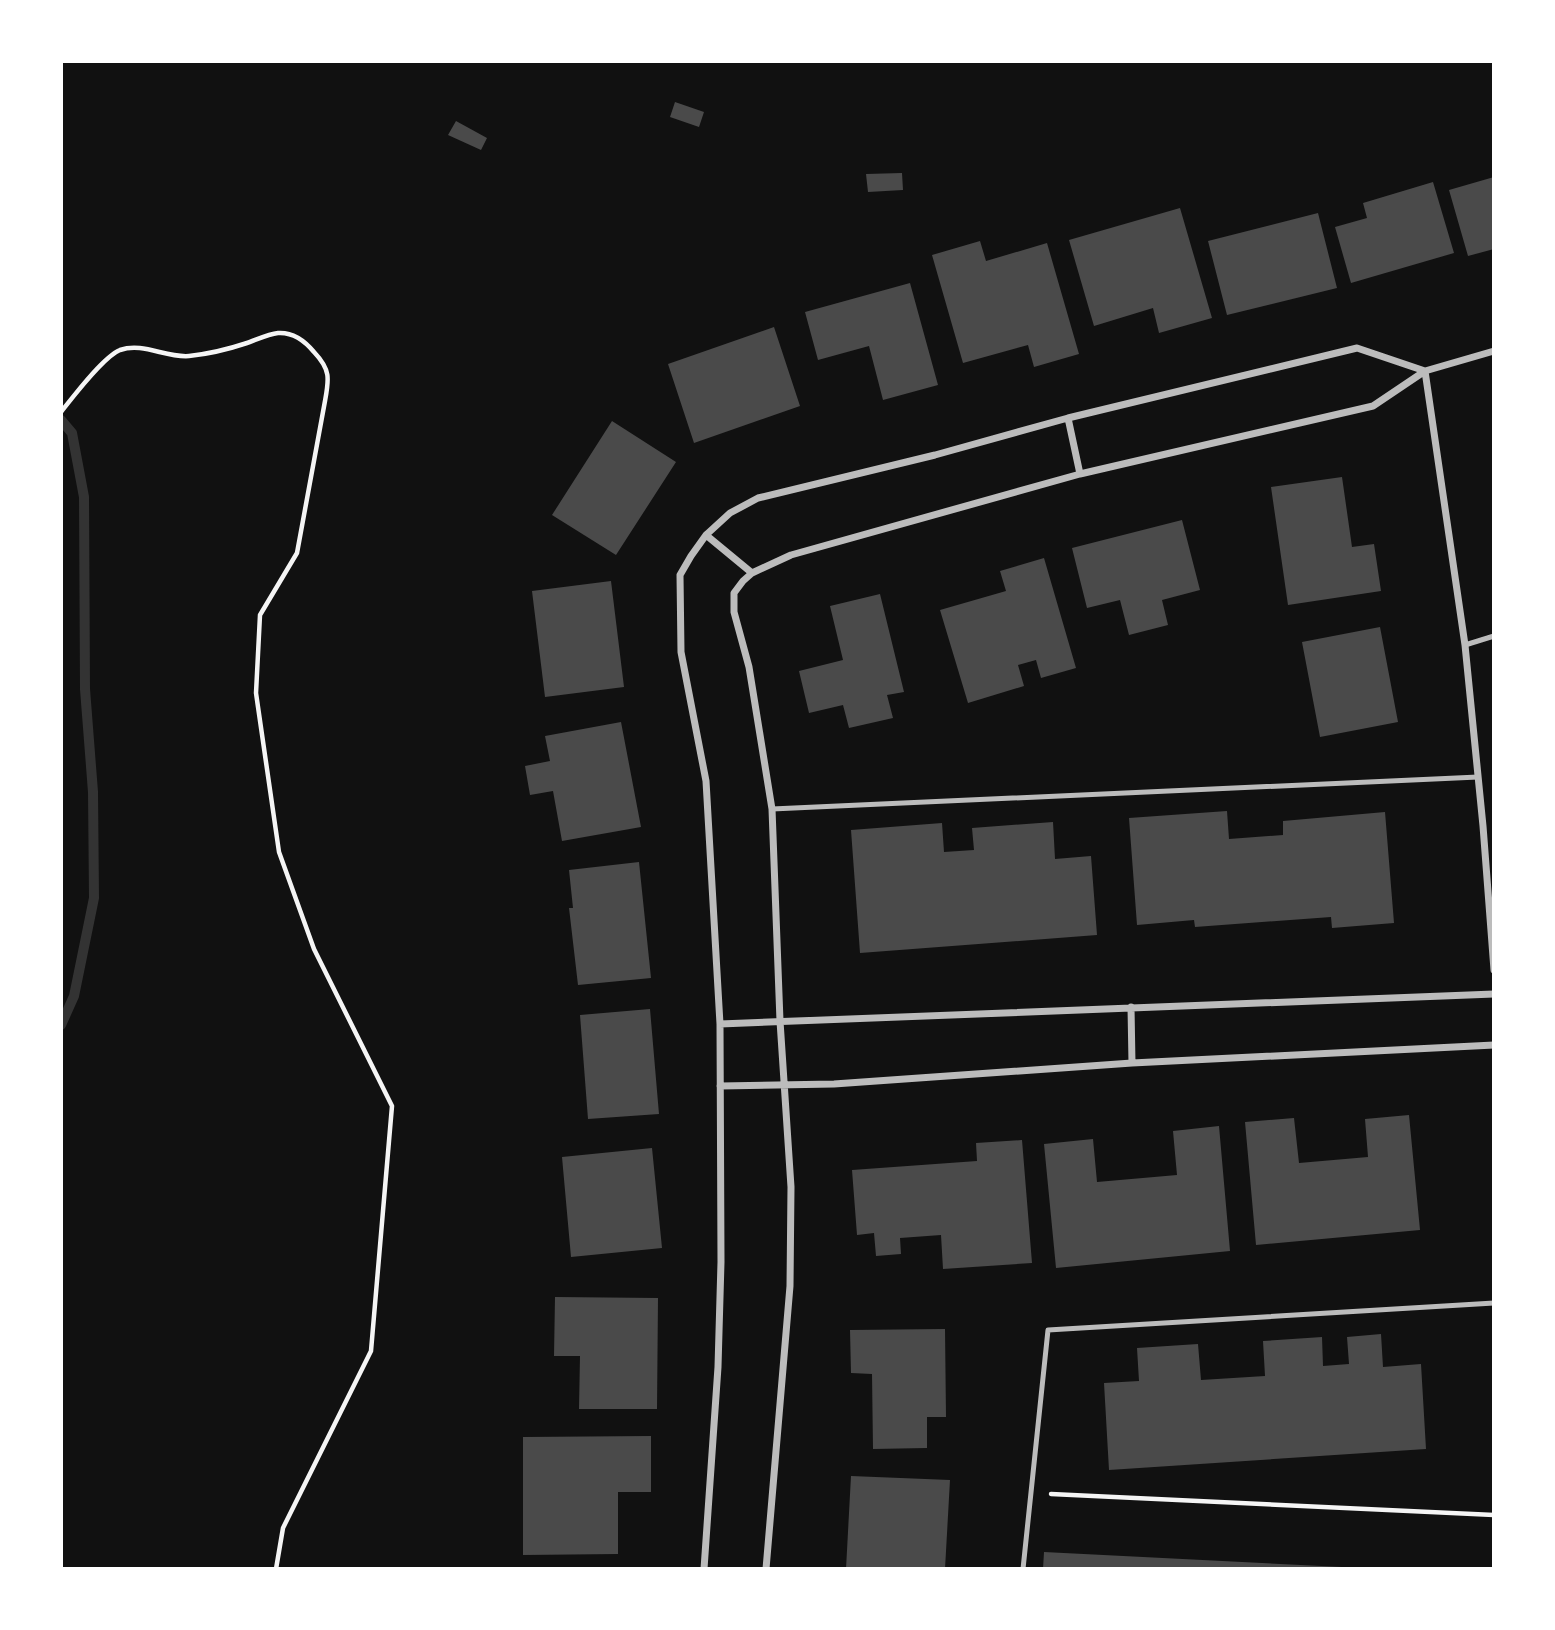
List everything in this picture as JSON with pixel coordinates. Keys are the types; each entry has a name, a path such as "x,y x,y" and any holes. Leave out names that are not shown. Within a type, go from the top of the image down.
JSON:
{"street":[{"path":"704,1569 721,1262 720,1024 706,781 681,652 680,575 706,535 730,513 758,498 935,455 1068,418 1357,348 1425,371"},
{"path":"766,1569 790,1286 791,1187 780,1021 772,808 749,667 734,612 734,593 752,573 791,555 1080,474 1373,406 1425,371 1494,351"},
{"path":"1425,371 1465,645 1494,970"},
{"path":"1068,418 1080,474"},
{"path":"706,535 752,573"},
{"path":"720,1024 1494,994"},
{"path":"1131,1007 1132,1063"},
{"path":"720,1086 834,1084 1132,1063 1494,1045"}],"lane":[{"path":"1465,645 1494,636"},
{"path":"772,808 1478,777"},
{"path":"1023,1569 1048,1330 1494,1303"}],"path":[{"path":"61,412 113,354 133,348 187,356 234,347 278,333 297,336 323,362 329,379 297,553 260,615 256,692 279,852 314,949 392,1106 371,1350 283,1528 276,1569"},
{"path":"1031,1493 1494,1515"}],"building":[{"path":"675,102 704,112 699,127 670,117"},
{"path":"456,121 487,138 481,150 448,135"},
{"path":"902,173 903,190 868,192 866,174"},
{"path":"1494,177 1494,249 1468,256 1449,190"},
{"path":"1433,182 1454,253 1351,283 1335,227 1367,218 1363,203"},
{"path":"1180,208 1212,318 1159,333 1153,308 1094,326 1069,240"},
{"path":"1318,213 1337,288 1227,315 1208,241"},
{"path":"980,241 986,261 1047,243 1079,354 1034,367 1028,345 963,363 932,255"},
{"path":"910,283 938,385 883,400 869,346 818,360 805,312"},
{"path":"774,327 800,406 694,443 668,364"},
{"path":"612,421 676,462 616,555 552,515"},
{"path":"1342,477 1352,547 1374,544 1381,591 1288,605 1271,487"},
{"path":"1182,520 1200,590 1162,600 1168,625 1129,635 1120,600 1087,608 1072,548"},
{"path":"1044,558 1076,668 1041,678 1036,660 1018,665 1024,686 968,703 940,610 1006,591 1000,571"},
{"path":"611,581 624,687 545,697 532,591"},
{"path":"880,594 904,692 887,695 893,718 849,728 843,705 809,713 799,671 843,660 830,606"},
{"path":"1380,627 1398,722 1320,737 1302,642"},
{"path":"621,722 641,827 562,841 553,791 530,795 525,766 550,761 545,736"},
{"path":"1227,811 1229,839 1283,835 1283,821 1385,812 1394,923 1332,928 1331,917 1195,927 1194,920 1137,925 1129,818"},
{"path":"1053,822 1055,859 1091,856 1097,935 860,953 851,830 942,823 944,852 974,850 972,828"},
{"path":"639,862 651,978 578,985 569,908 573,908 569,870"},
{"path":"650,1009 659,1114 588,1119 580,1015"},
{"path":"1409,1115 1420,1230 1256,1245 1245,1122 1294,1118 1299,1163 1368,1157 1365,1119"},
{"path":"1219,1126 1230,1251 1056,1268 1044,1144 1093,1139 1097,1182 1177,1175 1173,1131"},
{"path":"1022,1140 1032,1263 943,1269 941,1235 900,1238 901,1254 876,1256 874,1233 857,1235 852,1170 977,1161 976,1143"},
{"path":"652,1148 662,1248 571,1257 562,1157"},
{"path":"555,1297 658,1298 657,1409 579,1409 580,1356 554,1356"},
{"path":"945,1329 946,1417 927,1417 927,1448 873,1449 872,1374 851,1373 850,1330"},
{"path":"1381,1334 1383,1367 1421,1364 1426,1449 1109,1470 1104,1383 1139,1381 1137,1348 1198,1344 1201,1380 1265,1376 1263,1341 1322,1337 1323,1366 1349,1364 1347,1337"},
{"path":"651,1436 651,1492 618,1492 618,1554 523,1555 523,1437"},
{"path":"851,1476 950,1480 945,1569 846,1569"},
{"path":"1044,1552 1342,1567 1342,1569 1043,1569"}],"waterway":[{"path":"61,420 72,433 84,497 85,689 93,792 94,898 74,996 61,1025"}]}
